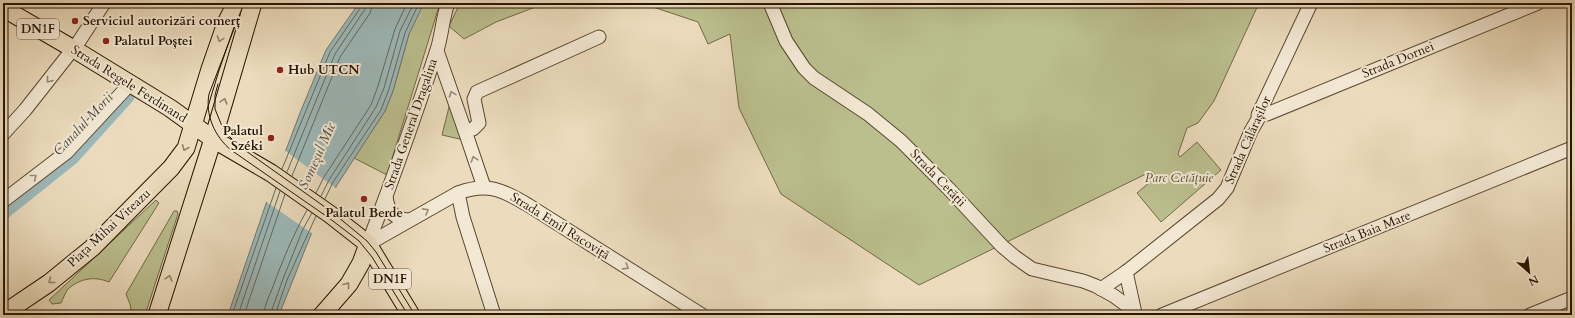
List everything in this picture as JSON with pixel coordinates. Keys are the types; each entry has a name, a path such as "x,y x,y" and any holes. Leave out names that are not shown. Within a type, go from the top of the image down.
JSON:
{"main road":[{"name":"Piața Mihai Viteazu","path":"3,314 49,283 92,248 182,156 186,148 210,69 226,23 236,3"},
{"path":"157,315 213,139 252,3"},
{"name":"Strada Regele Ferdinand","path":"3,8 131,83 170,108 213,139"},
{"name":"DN1F","path":"213,139 271,173 331,215 368,244 411,315"},
{"path":"322,315 349,284 361,263 368,244"}],"street":[{"path":"3,134 25,110 73,49 104,3"},
{"name":"Strada General Dragalina","path":"368,244 437,51 442,19 448,3"},
{"name":"Strada Cetății","path":"770,3 786,41 804,68 814,78 868,114 901,141 948,188 1002,246 1032,269 1083,281 1101,289 1135,312"},
{"name":"Strada Călărașilor","path":"1101,289 1126,272 1218,199 1227,188 1251,131 1258,119 1258,115 1311,3"},
{"name":"Strada Dornei","path":"1258,115 1267,114 1538,3"},
{"path":"465,131 473,129 479,123 474,99 477,92 599,37"},
{"path":"437,51 484,187"},
{"path":"3,201 67,152 131,83"},
{"name":"Strada Baia Mare","path":"1162,315 1572,148"},
{"name":"Strada Emil Racoviță","path":"368,244 458,193 484,187 504,192 517,198 702,315"},
{"path":"458,193 463,217 494,315"},
{"path":"386,197 387,206 393,215 410,220"},
{"path":"1126,272 1135,312"},
{"path":"1530,315 1572,298"}],"green space":[{"path":"402,3 440,3 387,175 354,158 385,111 393,91 409,34"},
{"path":"460,3 546,3 496,22 464,39 449,26"},
{"name":"Parc Cetățuie","path":"646,3 1259,3 1214,101 1198,123 1187,128 1178,154 1180,157 1197,142 1221,170 1161,222 1137,193 1157,176 1152,171 919,285 781,194 739,108 730,34 708,44 698,22 650,6"},
{"path":"451,99 464,140 442,135"},
{"path":"156,200 159,203 109,282 98,279 83,280 68,289 61,303 52,304 49,300"},
{"path":"174,211 177,211 178,214 145,315 132,315 126,294"}],"water":[{"name":"Someșul Mic","path":"359,3 424,3 409,34 393,91 385,111 337,185 312,232 279,315 228,315 270,192 326,50"}],"pier":[{"path":"283,149 337,189 313,234 265,201"}],"waterway":[{"name":"Canalul Morii","path":"3,215 73,159 129,97"}],"tram line":[{"path":"244,3 209,94 208,110 212,125 220,139 231,150 329,218 359,241 372,257 408,315"},
{"path":"218,84 215,95 215,109 224,131 239,146 332,212 367,241 376,252 415,315"}],"place":[{"name":"Serviciul autorizări comerț","path":"75,21"},
{"name":"Palatul Poștei","path":"106,41"},
{"name":"Hub UTCN","path":"280,70"},
{"name":"Palatul Széki","path":"271,138"},
{"name":"Palatul Berde","path":"364,199"}]}
